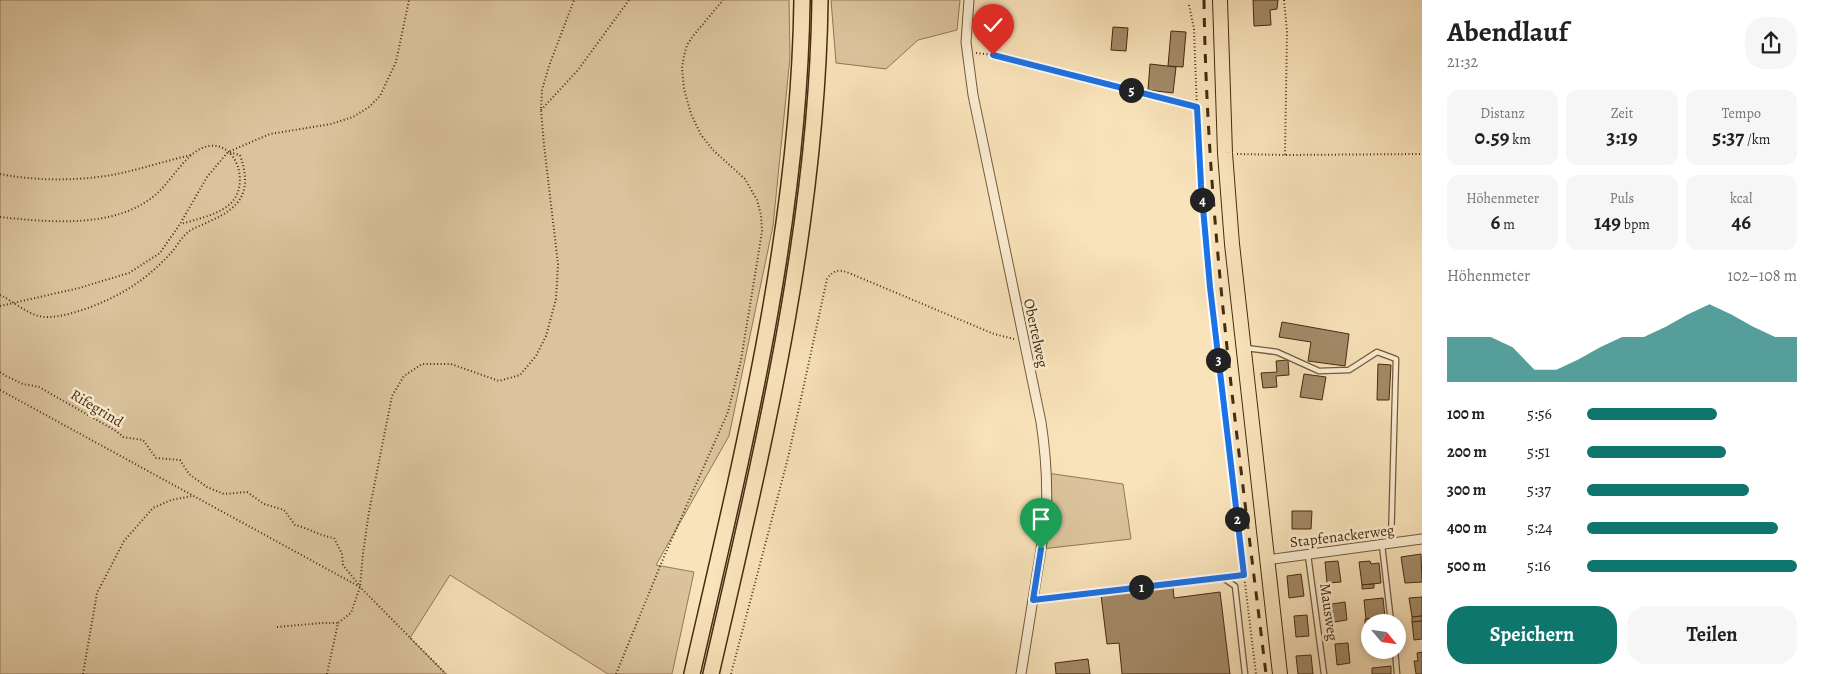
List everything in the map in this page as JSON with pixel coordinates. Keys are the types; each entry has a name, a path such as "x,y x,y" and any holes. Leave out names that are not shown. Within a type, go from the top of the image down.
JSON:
{"highway":[{"path":"692,674 751,413 776,280 796,127 802,0"},
{"path":"711,674 769,417 794,283 813,139 818,72 820,0"}],"main road":[{"path":"1220,0 1225,154 1232,244 1242,348 1280,674"}],"street":[{"name":"Obertelweg","path":"970,0 966,53 973,95 1041,422 1047,473 1046,518 1021,674"},
{"name":"Stapfenackerweg","path":"1266,560 1422,540"}],"lane":[{"path":"1242,348 1277,352 1319,371 1349,370 1377,352 1396,359 1386,544 1390,614"},
{"name":"Mausweg","path":"1308,554 1324,674"},
{"path":"1033,600 1222,578 1235,586 1245,674"},
{"path":"1395,659 1397,674"}],"path":[{"path":"0,306 78,288 130,273 160,253 180,224 207,177 228,152 270,134 331,124 353,116 369,107 380,96 396,62 409,0"},
{"path":"277,627 338,623 351,613 360,587 369,512 392,396 404,376 422,364 451,364 499,382 520,375 536,356 546,336 556,299 558,264 541,110 542,90 574,0"},
{"path":"541,110 578,70 630,0"},
{"path":"616,674 728,412 741,360 757,263 762,231 761,215 757,200 745,179 713,150 701,135 691,114 683,80 684,56 687,45 723,0"},
{"path":"1284,0 1287,32 1284,155"},
{"path":"1189,5 1194,29 1201,185 1210,287 1256,674"},
{"path":"966,53 993,55 1197,107"},
{"path":"0,174 51,179 77,179 113,174 191,155 208,146 219,147 240,155 246,184 240,200 231,211 187,232 171,253 149,274 125,292 102,303 72,313 47,318 30,314 15,302 0,295"},
{"path":"180,224 224,209 232,202 239,190 242,179 239,166 228,152"},
{"path":"1225,154 1422,154"},
{"path":"0,217 63,221 87,220 119,214 140,206 154,196 173,178 191,155"},
{"path":"731,674 788,458 827,279 832,272 838,270 849,273 994,334 1009,338 1023,338"},
{"name":"Rifegrind","path":"0,372 23,384 39,386 123,437 144,440 156,458 180,460 188,474 207,487 224,494 247,492 264,504 284,510 295,525 334,538 342,554 343,566 360,587"},
{"path":"0,390 360,587 446,674"},
{"path":"83,674 97,593 124,541 153,508 171,500 192,496"},
{"path":"1222,578 1244,575"},
{"path":"327,674 338,623"}],"shaded area":[{"path":"0,0 789,0 790,57 773,226 729,436 656,565 694,572 672,674 608,674 450,575 410,638 446,674 0,674"},
{"path":"831,0 960,0 957,30 918,40 886,69 836,63"},
{"path":"1047,473 1123,484 1131,539 1041,549"}],"building":[{"path":"1253,0 1278,0 1277,9 1270,10 1271,25 1254,26"},
{"path":"1113,27 1128,28 1126,51 1111,50"},
{"path":"1171,31 1186,32 1183,67 1168,66"},
{"path":"1150,64 1176,67 1173,93 1148,90"},
{"path":"1282,322 1349,334 1345,366 1308,361 1311,342 1279,337"},
{"path":"1288,360 1289,375 1276,376 1277,387 1263,388 1261,373 1277,372 1276,361"},
{"path":"1378,364 1391,365 1389,400 1377,400"},
{"path":"1304,374 1326,377 1322,400 1300,397"},
{"path":"1292,511 1312,511 1311,529 1292,529"},
{"path":"1421,554 1422,582 1405,583 1401,557"},
{"path":"1338,561 1341,582 1327,583 1325,562"},
{"path":"1370,561 1371,564 1379,563 1381,583 1362,585 1359,562"},
{"path":"1301,574 1304,596 1289,598 1287,576"},
{"path":"1374,584 1374,588 1362,589 1362,585"},
{"path":"1173,587 1174,598 1220,592 1230,674 1122,674 1119,643 1107,644 1101,595"},
{"path":"1422,597 1422,616 1412,617 1409,598"},
{"path":"1383,598 1385,614 1365,614 1364,600"},
{"path":"1345,602 1347,620 1334,622 1332,604"},
{"path":"1307,615 1309,636 1296,637 1294,616"},
{"path":"1422,616 1422,621 1412,622 1412,617"},
{"path":"1422,621 1422,639 1414,640 1412,622"},
{"path":"1348,643 1350,663 1337,665 1335,644"},
{"path":"1422,652 1422,674 1416,674 1414,661 1418,661 1417,653"},
{"path":"1311,655 1313,674 1298,674 1296,656"},
{"path":"1088,659 1090,674 1056,674 1055,663"},
{"path":"1391,666 1391,674 1372,674 1372,668"}],"railway":[{"path":"1204,0 1206,85 1218,254 1235,422 1266,674"}],"route":[{"path":"993,55 1197,107 1204,233 1244,575 1033,600 1041,549"}]}
